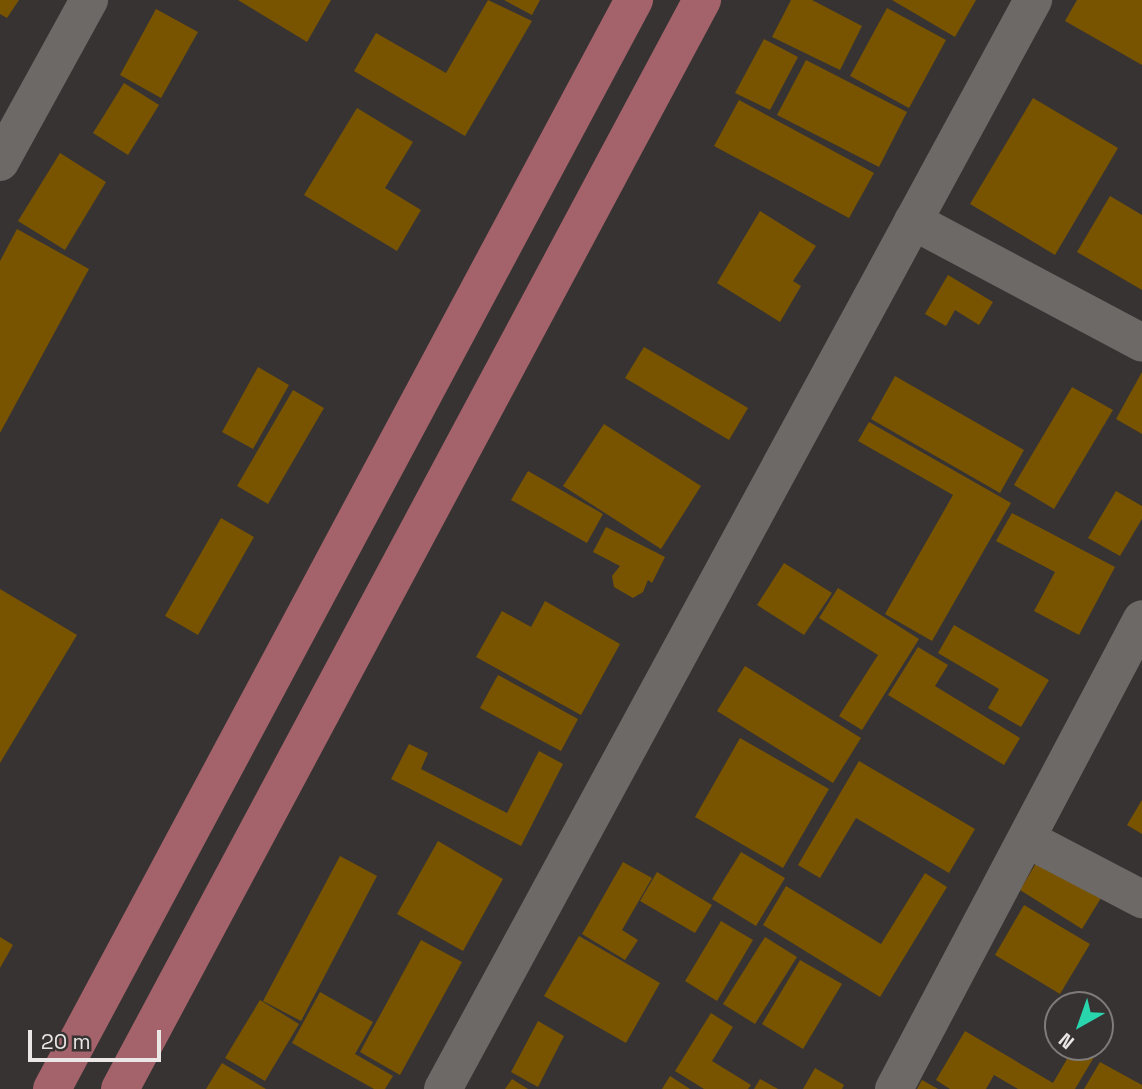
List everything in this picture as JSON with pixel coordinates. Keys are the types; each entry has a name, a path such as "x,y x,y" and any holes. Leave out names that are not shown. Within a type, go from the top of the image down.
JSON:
{"main road":[{"path":"52,1089 635,0"},
{"path":"120,1089 702,0"}],"street":[{"path":"0,162 89,0"},
{"path":"443,1089 1033,0"},
{"path":"913,221 1142,344"},
{"path":"894,1089 1142,619"},
{"path":"1027,839 1142,899"}],"building":[{"path":"0,0 19,0 7,18 0,14"},
{"path":"238,0 331,0 307,42"},
{"path":"488,0 532,21 465,136 354,71 376,33 446,73"},
{"path":"504,0 540,0 532,15"},
{"path":"791,0 812,0 862,26 840,70 772,37"},
{"path":"892,0 976,0 955,37"},
{"path":"1077,0 1142,0 1142,65 1065,21"},
{"path":"887,8 946,40 909,108 850,76"},
{"path":"156,9 198,32 161,98 120,75"},
{"path":"764,39 798,57 770,110 735,93"},
{"path":"806,60 907,112 879,167 777,115"},
{"path":"124,83 159,105 128,155 93,133"},
{"path":"1033,98 1118,148 1055,255 970,204"},
{"path":"739,100 874,173 849,218 714,146"},
{"path":"357,108 413,142 385,188 421,210 397,251 304,195"},
{"path":"60,153 106,182 65,250 18,221"},
{"path":"1110,196 1142,215 1142,290 1077,252"},
{"path":"760,211 816,246 793,281 801,286 780,322 717,283"},
{"path":"17,229 89,269 0,433 0,261"},
{"path":"948,275 993,302 979,325 955,310 946,326 925,314"},
{"path":"644,347 748,408 729,440 625,378"},
{"path":"258,367 289,385 253,449 222,432"},
{"path":"1142,372 1142,434 1116,419"},
{"path":"895,376 1024,450 1000,493 871,419"},
{"path":"1072,387 1113,410 1054,509 1014,485"},
{"path":"293,390 324,408 268,504 237,486"},
{"path":"869,422 1011,503 932,641 885,614 953,495 858,441"},
{"path":"604,424 701,486 661,549 563,486"},
{"path":"528,471 603,514 587,543 511,500"},
{"path":"1116,491 1142,506 1142,519 1120,556 1088,538"},
{"path":"1012,513 1115,567 1079,635 1034,611 1055,572 996,541"},
{"path":"221,518 254,537 198,635 165,616"},
{"path":"606,527 665,557 652,583 648,580 643,592 633,598 614,587 612,576 620,566 593,552"},
{"path":"784,563 832,593 804,635 757,605"},
{"path":"838,588 919,639 862,730 839,716 878,655 819,618"},
{"path":"0,589 77,635 0,763"},
{"path":"545,601 620,644 581,715 476,657 502,611 531,627"},
{"path":"954,625 1049,680 1021,727 988,708 999,689 938,653"},
{"path":"918,647 948,665 935,686 1020,738 1004,765 888,695"},
{"path":"745,666 861,738 833,783 717,711"},
{"path":"498,675 578,719 561,751 480,708"},
{"path":"740,738 829,789 783,868 695,817"},
{"path":"409,744 428,753 421,769 507,813 539,751 563,764 521,846 391,779"},
{"path":"859,761 975,829 949,873 856,818 820,878 798,865"},
{"path":"1142,800 1142,834 1127,825"},
{"path":"438,841 503,879 463,951 397,914"},
{"path":"741,852 785,878 756,926 712,899"},
{"path":"340,856 377,876 301,1021 263,1001"},
{"path":"1038,860 1101,898 1082,929 1020,890"},
{"path":"623,862 652,878 622,930 638,940 625,960 582,934"},
{"path":"657,872 712,905 695,933 640,901"},
{"path":"925,873 947,887 880,997 763,925 786,886 881,944"},
{"path":"1024,905 1090,944 1062,991 1055,991 995,955"},
{"path":"721,921 753,940 717,1001 685,981"},
{"path":"579,936 660,983 626,1043 544,996"},
{"path":"0,937 13,945 0,968"},
{"path":"765,937 797,957 755,1024 723,1004"},
{"path":"421,940 462,962 400,1075 360,1052"},
{"path":"800,960 842,984 803,1049 762,1024"},
{"path":"320,992 373,1022 355,1054 393,1076 385,1089 374,1089 292,1043"},
{"path":"260,1000 299,1024 265,1081 225,1058"},
{"path":"711,1013 733,1027 712,1061 751,1085 748,1089 704,1089 675,1071"},
{"path":"538,1021 564,1036 538,1087 511,1072"},
{"path":"965,1031 1053,1083 1066,1061 1092,1061 1075,1089 1018,1089 994,1075 986,1089 950,1089 936,1080"},
{"path":"1100,1062 1142,1085 1142,1089 1084,1089"},
{"path":"222,1063 266,1089 206,1089"},
{"path":"815,1068 844,1085 842,1089 803,1089"},
{"path":"670,1076 690,1089 662,1089"},
{"path":"512,1079 528,1089 505,1089"},
{"path":"760,1079 778,1089 754,1089"},
{"path":"922,1080 938,1089 917,1089"}]}
